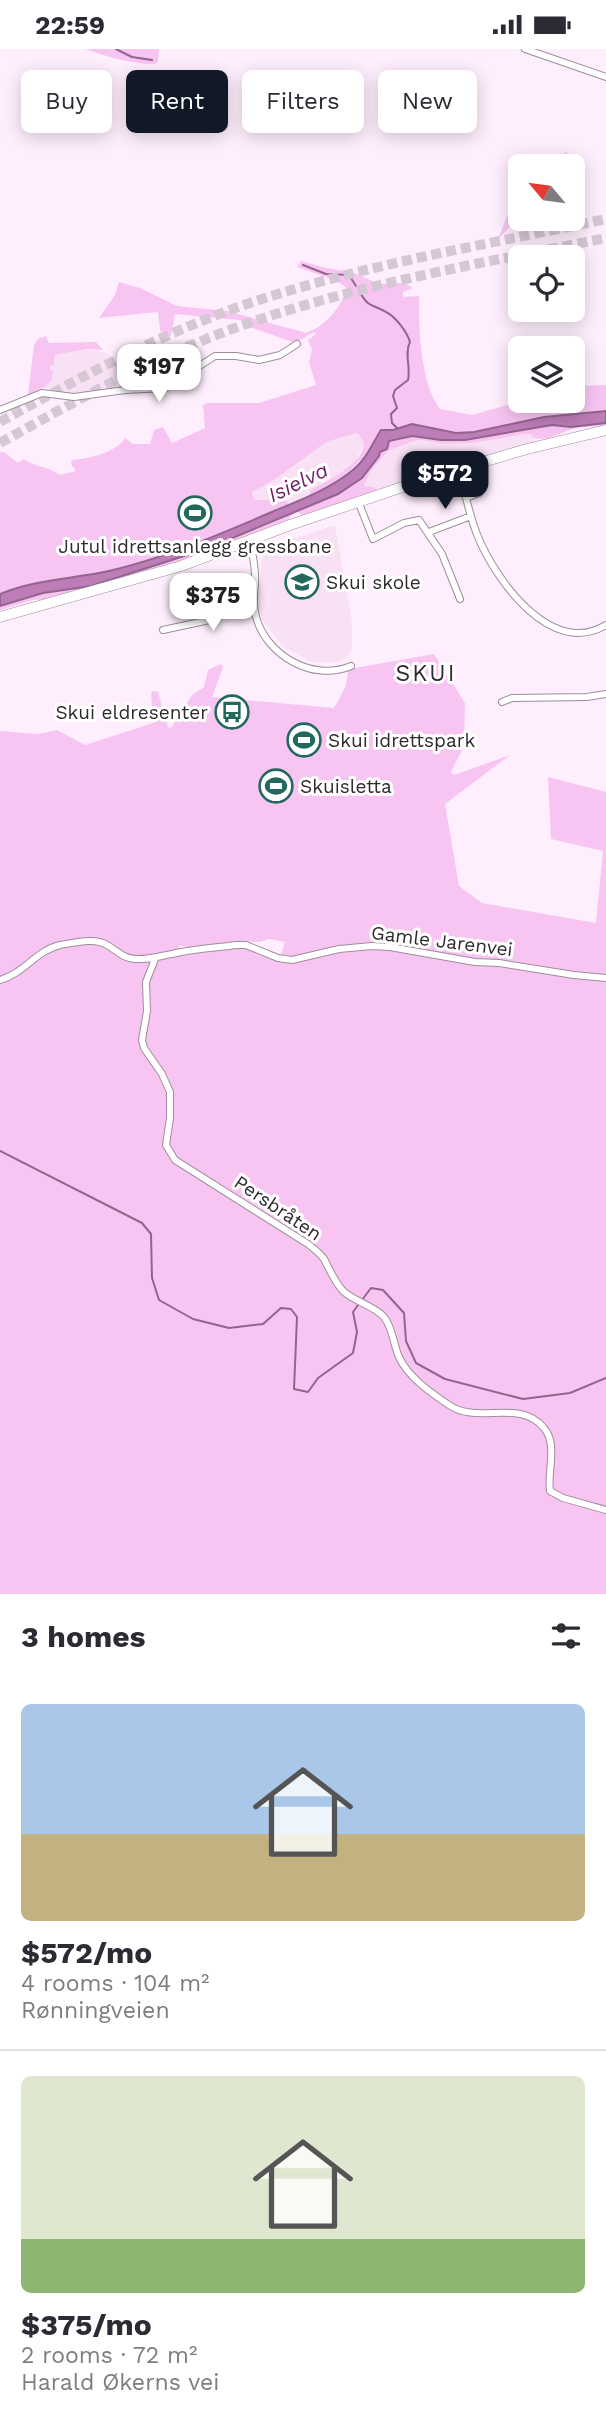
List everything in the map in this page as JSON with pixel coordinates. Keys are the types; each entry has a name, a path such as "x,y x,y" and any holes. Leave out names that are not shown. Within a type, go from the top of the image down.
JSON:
{"main road":[{"path":"0,617 181,566 458,469 544,444 606,430"}],"street":[{"path":"525,49 575,68 606,76"},
{"path":"0,410 42,393 74,397 125,390 165,389 215,356 259,360 280,355 297,344"},
{"path":"458,469 477,534 493,568 512,593 531,612 553,626 570,632 584,633 606,625"},
{"path":"466,498 479,493"},
{"path":"358,502 373,539 404,523 419,520 442,554 460,599"},
{"path":"429,532 471,516"},
{"path":"250,541 255,583 253,600 259,625 267,640 283,656 300,666 318,670 344,669 351,666"},
{"path":"163,630 214,618 253,600"},
{"path":"502,702 512,698 587,697 606,694"},
{"name":"Gamle Jarenvei","path":"0,980 13,975 46,950 88,941 100,941 120,955 132,959 155,959 170,954 246,945 278,958 292,960 339,949 372,946 606,978"},
{"name":"Persbråten","path":"155,959 146,982 147,1011 142,1040 170,1092 166,1145 175,1160 308,1244 324,1259 327,1268 345,1292 382,1315 391,1329 399,1359 406,1369 448,1405 466,1413 520,1414 541,1425 547,1431 550,1441 550,1491 563,1498 606,1510"}],"shaded area":[{"path":"85,49 159,49 158,62 146,64 128,61"},
{"path":"508,214 508,229 498,239"},
{"path":"301,261 352,272 379,284 404,283 413,288 403,292 403,297 419,296 420,340 425,370 433,398 440,409 472,415 508,405 508,413 585,413 585,386 606,385 606,411 544,417 474,432 456,433 412,424 385,430 353,468 310,495 310,490 348,467 363,450 363,441 357,433 326,442 277,478 252,492 255,500 286,500 289,505 152,559 106,572 39,583 0,594 0,452 18,463 24,459 60,475 76,471 71,464 72,460 109,451 125,438 133,444 150,444 154,430 163,427 172,443 205,428 203,405 207,403 259,403 316,385 309,363 312,349 308,340 316,334 314,332 295,343 250,327 250,321 175,314 171,336 163,336 158,312 99,318 115,295 119,282 140,288 177,306 227,311 306,333 320,326 332,315 347,288 335,280 297,267"},
{"path":"46,336 49,343 96,342 103,350 87,349 55,355 54,365 50,366 50,370 53,370 52,380 45,387 28,395 34,345 38,339"},
{"path":"88,349 108,354 117,363 117,387 70,394 45,387 52,380 50,367 54,365 55,355"},
{"path":"606,411 606,423 571,427 552,425 465,440 412,436 389,441 387,449 380,452 362,478 338,494 206,549 91,586 43,593 0,606 0,594 13,589 147,561 305,498 336,482 359,465 381,430 393,430 412,424 456,433 474,432 544,417"},
{"path":"606,423 606,426 576,428 543,439 526,434 472,443 444,444 421,440 411,442 388,451 370,472 364,486 374,487 378,491 306,516 297,510 350,483 372,464 389,441 412,436 465,440 552,425 571,427"},
{"path":"358,433 363,439 363,445 355,463 310,490 310,495 289,505 286,500 255,500 253,490 277,478 316,448 326,442"},
{"path":"532,435 535,443 378,491 364,486 370,472 388,451 411,442 421,440 444,444 472,443"},
{"path":"294,511 289,519 211,552 146,572 136,572 206,549"},
{"name":"Skui skole","path":"335,525 352,623 352,649 348,657 340,662 311,662 282,646 261,618 258,600 261,564 267,547"},
{"path":"91,586 51,599 33,600 0,610 0,606 43,593"},
{"path":"434,654 465,703 464,746 451,772 454,775 510,755 445,804 459,886 482,903 596,923 603,851 551,839 548,777 606,792 606,1594 0,1594 0,731 38,734 57,730 85,745 153,723 153,691 158,692 168,727 171,728 192,695 204,687 208,670 221,664 223,667 212,697 334,708 345,688 349,669","holes":["269,939 285,942 281,954 262,954 236,948 177,956 179,945 195,949 234,941 260,942"]}],"waterway":[{"path":"116,49 132,57 152,60"},
{"path":"303,265 326,274 349,275 356,286"},
{"path":"360,292 368,303 394,317 410,342 408,380 395,390 393,396 397,408 391,414 392,423 397,428"},
{"path":"0,1151 142,1223 151,1234 152,1278 159,1300 193,1319 229,1328 263,1324 281,1308 291,1309 297,1317 294,1389 308,1392 318,1378 353,1353 357,1332 353,1312 358,1305"},
{"path":"362,1300 371,1288 383,1290 404,1313 406,1341 416,1363 445,1379 523,1399 570,1393 606,1378"}],"tunnel":[{"path":"0,422 150,344 244,305 378,267 606,219"},
{"path":"0,443 153,362 249,323 381,285 606,238"}],"place":[{"name":"Jutul idrettsanlegg gressbane","path":"195,513"},
{"name":"Skui skole","path":"302,582"},
{"name":"Skui eldresenter","path":"232,712"},
{"name":"Skui idrettspark","path":"304,740"},
{"name":"Skuisletta","path":"276,786"}],"district":[{"name":"SKUI","path":"426,673"}],"water label":[{"name":"Isielva","path":"298,482"}]}
